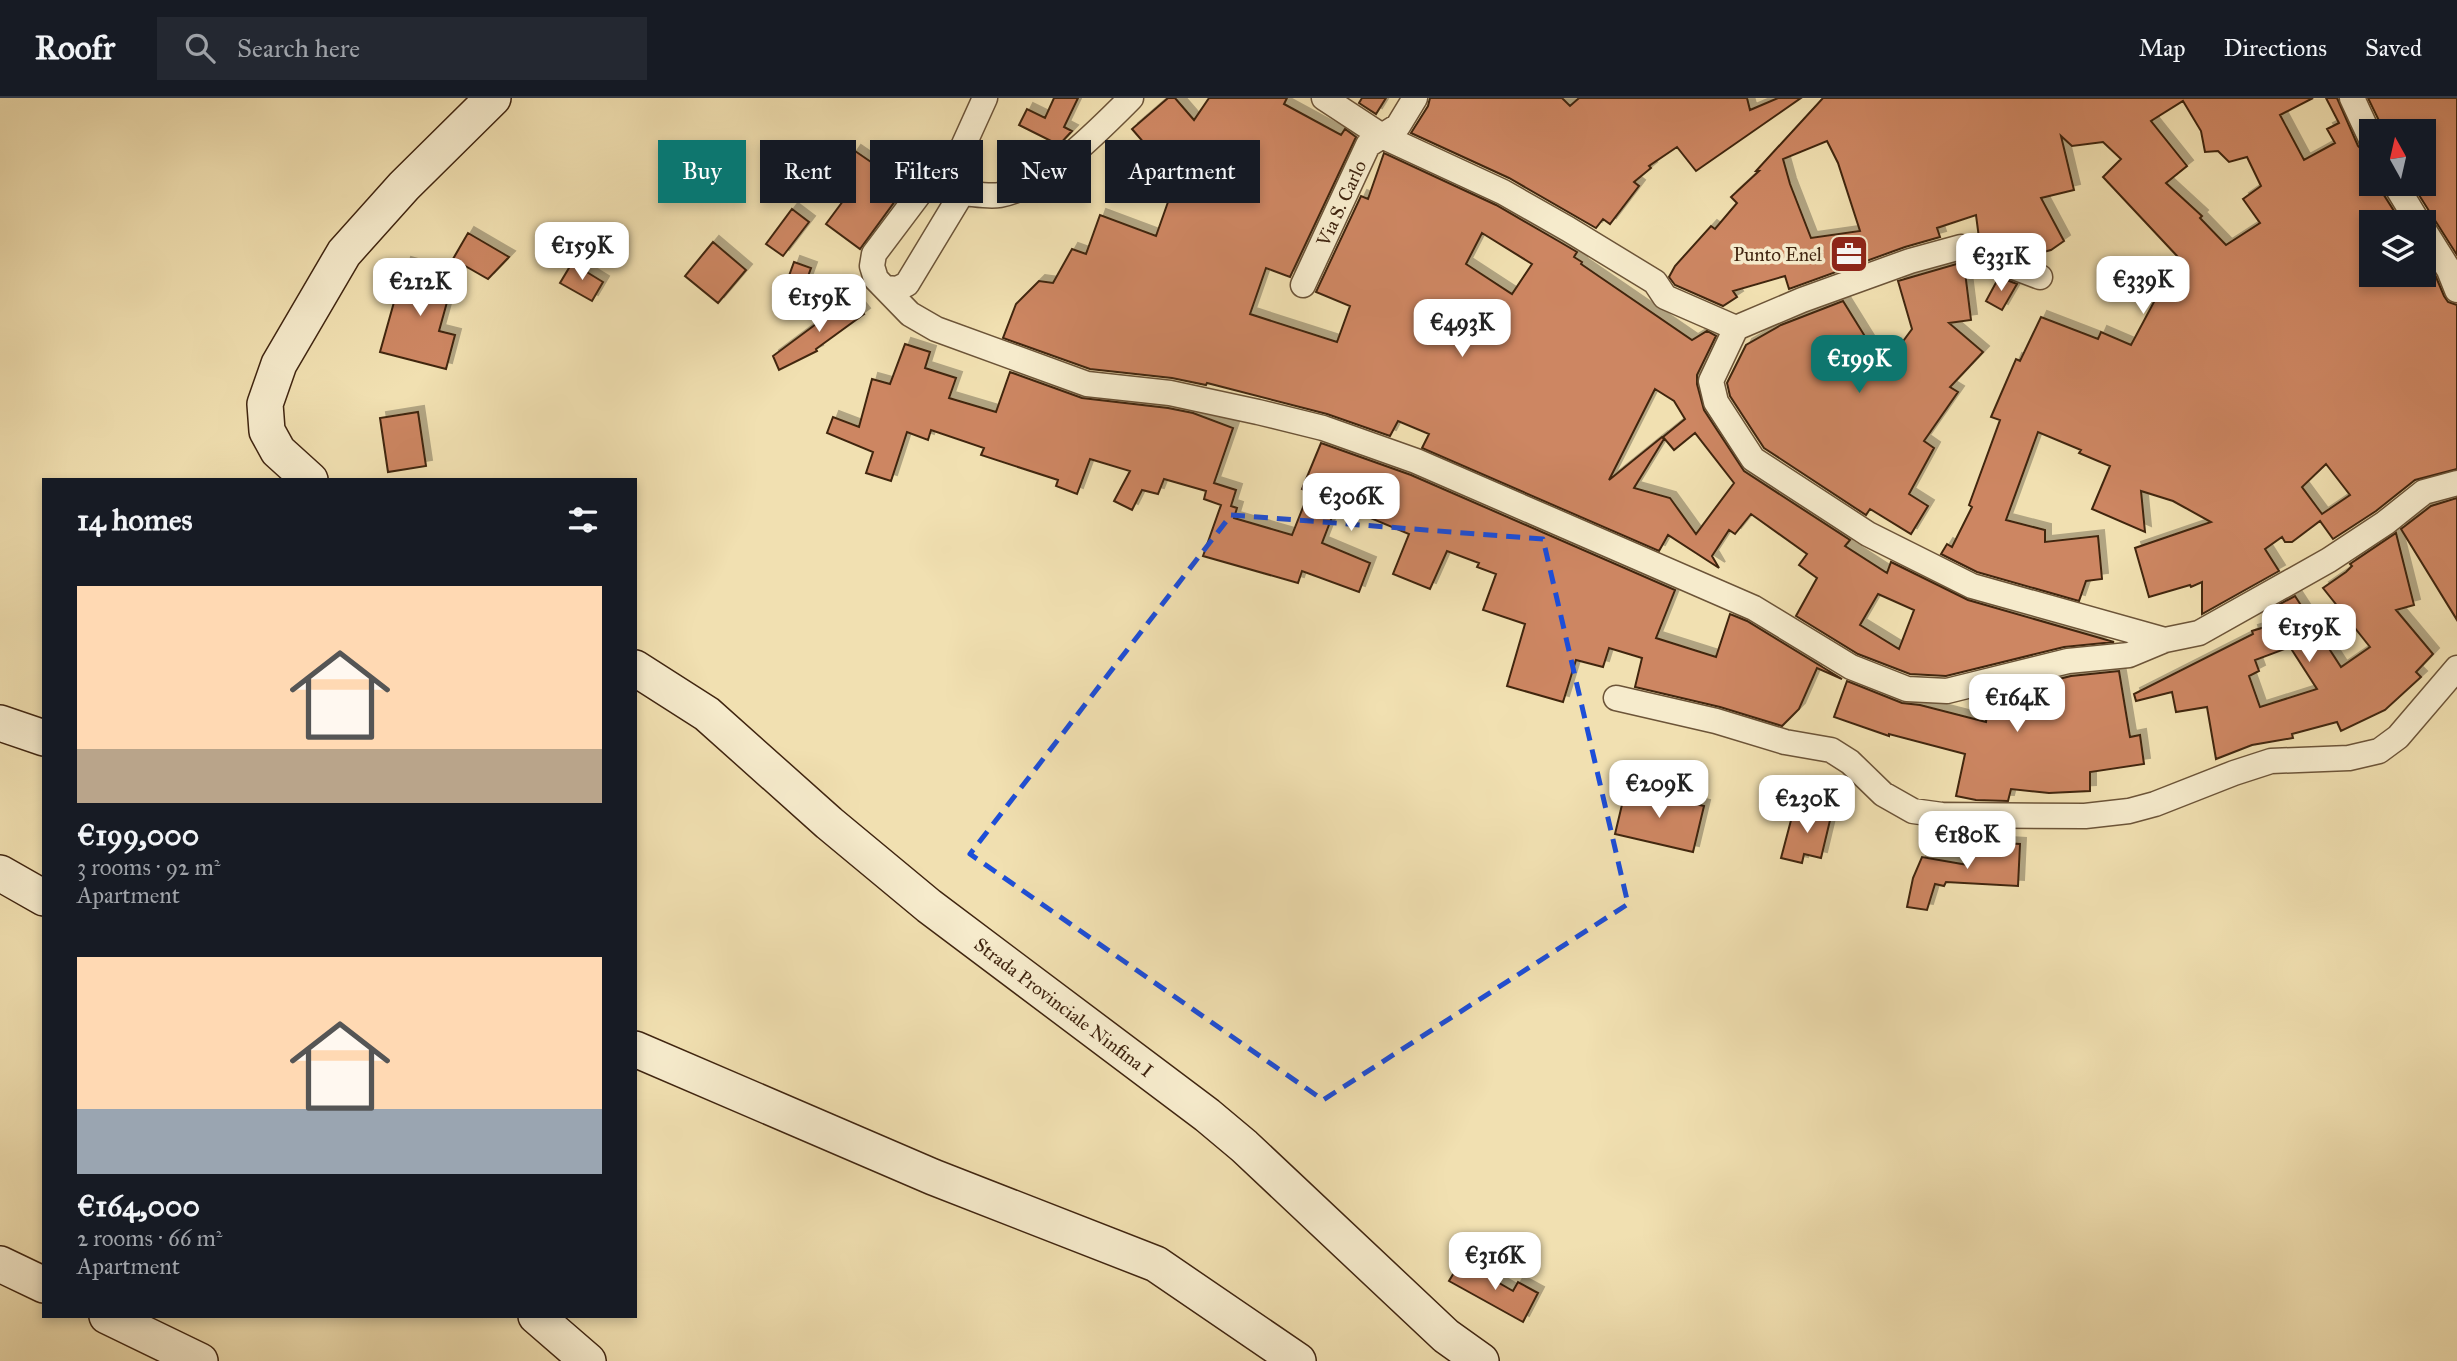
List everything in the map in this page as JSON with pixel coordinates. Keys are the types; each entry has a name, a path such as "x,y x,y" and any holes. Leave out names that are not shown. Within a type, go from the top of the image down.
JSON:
{"street":[{"path":"308,478 278,451 267,432 265,404 279,364 344,253 404,186 493,98"},
{"path":"971,140 985,98"},
{"path":"983,193 990,196 1016,191 1061,163 1131,98"},
{"path":"1324,98 1382,136 1503,192 1654,282 1665,297 1736,328"},
{"name":"Via S. Carlo","path":"1303,285 1368,145 1398,126 1415,98"},
{"path":"2352,98 2362,119"},
{"path":"912,203 874,254 873,266 876,279 910,314 936,329 1087,384 1170,393 1258,412 1323,428 1416,461 1754,608 1851,667 1907,689 1947,691 2068,661 2129,655 2165,640 2199,634 2329,560 2385,523 2424,492 2457,482"},
{"path":"887,288 897,289 907,284 946,203"},
{"path":"2040,277 1961,247 1898,265 1802,300 1736,328 1711,380 1716,402 1753,459 1868,534 1972,586 2165,640"},
{"path":"2436,249 2457,290"},
{"path":"1616,698 1716,721 1785,742 1831,750 1850,762 1883,794 1913,811 1942,815 2085,816 2129,811 2155,804 2271,761 2349,758 2379,751 2398,737 2457,668"},
{"name":"Strada Provinciale Ninfina I","path":"637,669 707,714 828,823 929,906 1207,1115 1244,1146 1446,1336 1481,1361"},
{"path":"0,723 42,737"},
{"path":"0,873 42,897"},
{"path":"637,1050 933,1177 1156,1264 1297,1361"},
{"path":"0,1264 42,1284"},
{"path":"111,1318 200,1361"},
{"path":"538,1318 587,1361"}],"highlighted area":[{"path":"1231,515 1543,539 1628,904 1323,1100 970,854"}],"building":[{"path":"1054,98 1078,98 1064,127 1072,131 1064,140 1049,140 1019,125 1027,109 1045,118"},
{"path":"1168,98 1175,98 1194,120 1209,98 1287,98 1284,104 1341,135 1345,129 1356,137 1290,277 1266,268 1250,314 1337,342 1350,306 1316,292 1361,196 1368,199 1384,153 1496,205 1577,252 1574,257 1582,262 1581,264 1692,340 1707,331 1716,336 1697,375 1704,410 1744,471 1850,540 1845,546 1887,573 1891,562 1968,600 2114,642 2064,647 1946,676 1910,674 1858,654 1796,616 1817,578 1799,565 1807,554 1751,514 1735,534 1729,530 1712,556 1719,568 1668,535 1659,551 1422,448 1429,434 1398,421 1390,436 1327,414 1207,383 1206,385 1172,378 1090,369 1003,338 1016,304 1039,281 1053,283 1072,249 1086,254 1100,215 1156,236 1168,203 1260,203 1260,140 1142,140 1132,129","holes":["1482,233 1532,264 1512,294 1466,264","1655,389 1674,401 1685,419 1663,437 1674,450 1695,433 1734,483 1696,534 1670,498 1634,488 1664,439 1662,437 1609,480","1878,594 1914,610 1899,649 1860,625"]},
{"path":"1362,98 1386,98 1376,114 1359,103"},
{"path":"1430,98 1562,98 1570,106 1579,98 1747,98 1750,110 1778,98 1801,98 1696,171 1677,147 1649,166 1651,168 1634,182 1639,186 1610,224 1603,219 1596,228 1509,178 1411,133"},
{"path":"1823,98 2313,98 2280,115 2304,160 2335,143 2327,129 2339,123 2326,98 2337,98 2359,147 2359,196 2385,196 2393,210 2359,210 2359,287 2436,287 2436,277 2448,302 2457,305 2457,469 2415,480 2376,511 2333,539 2320,521 2292,542 2285,542 2282,537 2265,549 2279,571 2202,614 2202,582 2149,597 2135,548 2211,522 2173,501 2141,491 2145,532 2092,509 2110,466 2038,432 2006,520 2045,530 2045,542 2098,536 2102,579 2086,581 2079,601 1977,572 1941,554 1947,544 1952,547 1972,507 1969,505 2000,420 1991,417 2016,359 2020,361 2041,317 2098,339 2101,332 2131,345 2178,257 2103,177 2121,159 2103,142 2072,146 2061,136 2074,190 2041,198 2064,241 2051,250 2028,256 2000,246 1999,242 1992,243 1979,238 1976,215 1937,228 1940,237 1789,289 1785,276 1733,291 1737,297 1723,306 1675,285 1669,277 1675,266 1711,226 1715,229 1737,203 1731,197 1759,171 1756,171","holes":["2183,101 2201,131 2205,152 2218,151 2229,162 2247,157 2261,186 2243,199 2260,223 2226,245 2200,218 2202,216 2166,183 2187,166 2151,121","1827,141 1838,163 1860,231 1811,238 1783,159","2326,464 2350,495 2322,514 2302,487"]},
{"path":"2368,98 2457,98 2457,255 2436,222 2436,210 2428,210 2420,196 2436,196 2436,119 2378,119"},
{"path":"856,152 870,161 870,203 894,203 860,249 826,224 842,203 856,203"},
{"path":"792,209 809,222 783,256 766,244"},
{"path":"468,233 509,257 488,279 453,259"},
{"path":"713,242 746,270 718,303 685,276"},
{"path":"794,262 811,268 794,315 777,309"},
{"path":"405,263 454,277 439,331 455,335 446,369 380,352"},
{"path":"572,263 603,282 592,301 560,283"},
{"path":"1964,264 1971,320 1949,323 1983,352 1950,387 1958,392 1924,441 1934,448 1909,494 1928,506 1911,534 1870,509 1866,515 1764,448 1730,396 1727,383 1746,345 1781,325 1843,301 1884,367 1912,329 1898,281"},
{"path":"1999,277 2017,284 2002,310 1986,301"},
{"path":"851,298 864,314 816,349 817,351 779,370 773,356"},
{"path":"905,344 930,352 925,368 956,378 949,398 996,412 1010,372 1082,398 1168,408 1193,413 1233,428 1214,483 1236,490 1231,506 1237,508 1234,518 1292,535 1309,492 1302,489 1321,443 1411,475 1675,590 1656,638 1716,657 1730,614 1747,621 1842,679 1817,668 1799,709 1782,726 1720,707 1635,687 1642,658 1609,648 1603,667 1576,660 1563,702 1507,686 1525,624 1483,610 1496,574 1477,567 1479,563 1447,551 1430,589 1393,574 1409,534 1337,504 1322,543 1370,563 1359,592 1302,571 1298,583 1203,556 1221,505 1204,499 1206,491 1164,479 1158,494 1142,490 1132,510 1114,501 1130,471 1090,459 1077,494 1056,486 1058,480 981,455 984,448 931,430 928,440 907,432 891,481 866,473 873,452 827,433 833,417 859,427 872,379 890,384"},
{"path":"418,412 426,466 388,472 380,418"},
{"path":"2457,498 2457,620 2401,529 2431,506"},
{"path":"2396,533 2414,605 2396,610 2433,654 2416,672 2421,677 2385,710 2341,731 2337,722 2292,734 2293,738 2252,745 2216,759 2207,707 2176,712 2172,692 2136,701 2134,694 2253,634 2252,631 2268,626 2286,614 2280,604 2295,596 2341,667 2370,647 2323,588 2346,572 2352,566 2350,564","holes":["2290,647 2317,689 2260,707 2249,676 2259,671 2255,660"]},
{"path":"2119,671 2130,737 2140,735 2144,764 2090,772 2090,791 2049,793 2011,789 2008,801 1956,796 1965,754 1889,736 1834,717 1847,681 1902,703 1986,722 1990,696 2071,676"},
{"path":"1626,788 1704,806 1693,852 1615,834"},
{"path":"1813,807 1832,812 1821,858 1804,854 1802,863 1781,858 1794,809 1811,813"},
{"path":"1970,841 2020,844 2018,886 1946,882 1944,886 1935,884 1927,910 1907,907 1913,878 1922,857 1968,865"},
{"path":"1461,1261 1513,1291 1518,1282 1538,1293 1523,1322 1449,1281"}],"place":[{"name":"Punto Enel","path":"1849,254"}]}
